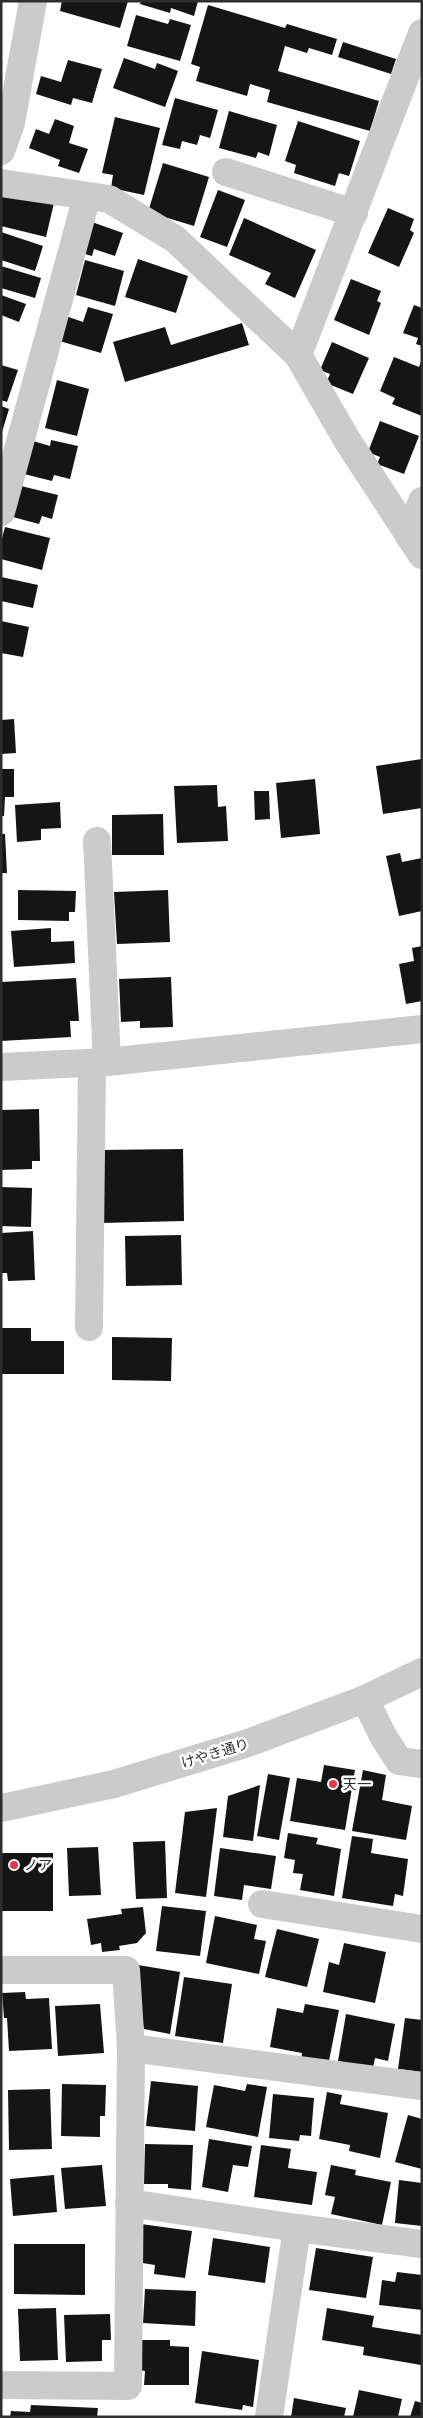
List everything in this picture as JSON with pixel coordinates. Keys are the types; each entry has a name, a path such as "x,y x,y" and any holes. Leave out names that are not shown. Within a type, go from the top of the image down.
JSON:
{"street":[{"path":"1,151 12,123 33,1"},
{"path":"298,355 422,33"},
{"path":"226,172 354,213"},
{"path":"1,183 109,199 175,239 298,355 347,440 415,545"},
{"path":"1,512 87,196"},
{"path":"415,545 422,500"},
{"path":"89,1327 99,1062 97,841"},
{"path":"1,1067 99,1062 422,1029"},
{"name":"けやき通り","path":"1,1808 133,1778 248,1743 365,1699 422,1672"},
{"path":"365,1699 383,1736 399,1761 422,1764"},
{"path":"262,1904 422,1930"},
{"path":"1,1970 126,1970 131,2048 128,2386 1,2385"},
{"path":"131,2048 422,2086"},
{"path":"130,2203 297,2228 422,2244"},
{"path":"269,2417 297,2228"}],"building":[{"path":"62,1 128,1 120,28 60,11"},
{"path":"141,1 198,1 194,16 171,8 170,13 140,4"},
{"path":"208,5 285,28 287,24 337,39 332,55 309,48 307,53 285,46 278,71 379,101 370,131 267,102 270,90 250,84 247,96 196,81 200,67 191,64"},
{"path":"136,15 168,24 170,19 191,25 180,61 127,46"},
{"path":"343,42 396,59 391,74 338,57"},
{"path":"124,58 155,69 157,63 178,71 165,107 113,88"},
{"path":"68,60 102,69 92,103 73,98 71,105 36,94 41,76 61,82"},
{"path":"175,98 218,110 210,138 200,135 197,145 182,141 180,149 162,145"},
{"path":"229,111 277,125 269,156 258,152 256,158 219,148"},
{"path":"115,117 160,128 144,195 111,188 113,175 102,173"},
{"path":"55,119 74,126 69,143 88,149 79,173 58,166 60,160 29,148 36,129 49,134"},
{"path":"298,121 360,141 349,176 339,173 335,186 294,173 296,165 285,161"},
{"path":"163,163 209,177 194,226 148,212"},
{"path":"1,190 54,203 46,237 1,226"},
{"path":"218,190 245,200 227,247 200,237"},
{"path":"388,208 414,219 410,230 414,233 399,267 368,253"},
{"path":"244,218 316,250 295,298 265,284 271,273 229,255"},
{"path":"89,221 123,233 115,256 94,249 92,256 78,252"},
{"path":"1,232 43,246 35,271 1,260"},
{"path":"138,259 188,276 176,313 125,297"},
{"path":"85,260 124,271 115,306 76,295"},
{"path":"1,266 41,278 35,298 1,288"},
{"path":"351,279 381,291 377,301 381,303 369,335 334,320"},
{"path":"1,295 26,304 19,322 1,315"},
{"path":"414,305 422,308 422,346 416,344 418,338 403,333"},
{"path":"88,307 113,314 101,353 56,340 63,315 83,322"},
{"path":"242,323 249,345 125,382 113,342 165,327 171,345"},
{"path":"332,342 369,358 353,394 326,383 330,374 320,370"},
{"path":"394,357 419,367 422,359 422,416 392,404 395,398 380,391"},
{"path":"1,365 18,370 7,402 1,400"},
{"path":"57,380 89,389 77,436 45,428"},
{"path":"1,406 9,409 2,432 1,432"},
{"path":"380,421 419,436 404,474 377,464 380,457 368,452"},
{"path":"51,440 78,446 70,479 54,475 52,481 24,474 33,441 50,446"},
{"path":"17,485 58,495 52,519 42,516 39,524 9,516"},
{"path":"5,527 50,538 42,570 1,559 1,542"},
{"path":"1,577 38,585 33,608 1,601"},
{"path":"1,621 29,627 23,657 1,653"},
{"path":"14,719 16,753 1,754 1,720"},
{"path":"422,759 422,808 383,814 376,766"},
{"path":"1,769 14,769 14,797 5,797 4,816 1,816"},
{"path":"315,779 320,834 281,838 276,783"},
{"path":"217,785 218,807 226,806 228,841 177,843 174,786"},
{"path":"254,791 269,791 270,819 255,820"},
{"path":"60,802 61,828 41,829 41,840 17,842 15,805"},
{"path":"163,814 164,855 112,855 112,815"},
{"path":"1,834 5,834 7,873 1,873"},
{"path":"400,853 402,862 422,858 422,911 399,916 386,856"},
{"path":"18,890 76,891 75,912 69,912 69,921 18,920"},
{"path":"168,890 170,942 117,944 114,892"},
{"path":"51,928 51,942 74,941 75,963 14,967 11,931"},
{"path":"422,946 422,1001 406,1004 399,964 414,961 412,948"},
{"path":"171,977 173,1027 140,1028 140,1021 121,1022 119,979"},
{"path":"76,978 79,1021 70,1021 71,1037 1,1041 1,982"},
{"path":"39,1109 40,1161 32,1161 32,1169 1,1170 1,1110"},
{"path":"183,1149 184,1221 101,1223 99,1150"},
{"path":"1,1187 32,1188 31,1227 1,1226"},
{"path":"33,1231 35,1280 8,1281 7,1273 1,1273 1,1233"},
{"path":"181,1235 182,1285 126,1286 125,1236"},
{"path":"1,1328 31,1328 31,1341 64,1341 64,1374 1,1374"},
{"path":"112,1337 172,1338 171,1381 112,1380"},
{"path":"324,1765 355,1770 345,1830 290,1821 297,1778 321,1782"},
{"path":"363,1770 386,1775 382,1800 412,1806 406,1840 352,1831"},
{"path":"268,1774 290,1778 279,1840 257,1836"},
{"path":"260,1785 253,1841 223,1837 228,1796"},
{"path":"217,1808 206,1897 175,1893 185,1812"},
{"path":"288,1833 318,1838 316,1844 341,1849 334,1896 300,1890 303,1874 293,1873 295,1860 284,1858"},
{"path":"352,1836 373,1839 371,1853 408,1859 403,1896 395,1894 393,1906 342,1898"},
{"path":"165,1841 167,1898 136,1899 133,1842"},
{"path":"98,1847 101,1895 69,1896 67,1848"},
{"path":"220,1848 276,1856 271,1889 244,1885 242,1900 214,1896"},
{"path":"1,1853 53,1853 53,1911 1,1911"},
{"path":"162,1906 206,1911 200,1956 156,1951"},
{"path":"143,1907 146,1933 137,1943 119,1946 120,1950 102,1952 101,1943 91,1945 87,1919 122,1914 121,1909"},
{"path":"215,1916 257,1925 254,1939 266,1941 259,1974 206,1963"},
{"path":"277,1929 319,1939 307,1987 265,1977"},
{"path":"344,1943 386,1952 375,2003 323,1992 329,1962 339,1965"},
{"path":"138,1965 180,1972 170,2034 144,2029 135,1987"},
{"path":"184,1977 232,1984 223,2043 175,2036"},
{"path":"25,1992 26,1999 49,1998 52,2049 9,2051 7,2018 4,2018 2,1993"},
{"path":"100,2004 104,2053 58,2056 55,2006"},
{"path":"305,2004 339,2010 328,2066 301,2061 302,2053 270,2047 277,2008 303,2013"},
{"path":"346,2014 395,2024 388,2061 375,2058 373,2068 338,2061"},
{"path":"405,2018 422,2020 422,2072 398,2069"},
{"path":"151,2081 198,2086 195,2131 146,2126"},
{"path":"62,2084 106,2085 105,2116 100,2116 100,2137 61,2136"},
{"path":"247,2084 267,2087 258,2137 206,2127 214,2085 245,2091"},
{"path":"50,2089 52,2149 9,2150 8,2090"},
{"path":"327,2092 342,2095 340,2104 388,2113 380,2158 349,2151 350,2145 319,2139"},
{"path":"273,2094 314,2098 311,2136 300,2135 299,2141 269,2138"},
{"path":"408,2115 422,2119 422,2169 395,2162"},
{"path":"209,2139 252,2146 248,2167 233,2165 228,2192 202,2187"},
{"path":"145,2144 193,2145 191,2190 168,2188 168,2184 144,2184"},
{"path":"261,2145 291,2149 288,2168 317,2172 312,2205 254,2197"},
{"path":"102,2165 106,2206 65,2209 61,2168"},
{"path":"331,2165 356,2170 355,2175 391,2182 382,2225 331,2214 335,2197 325,2195"},
{"path":"54,2175 57,2212 13,2216 10,2179"},
{"path":"399,2180 422,2183 422,2226 395,2223"},
{"path":"141,2224 192,2231 185,2278 154,2274 155,2265 136,2262"},
{"path":"213,2238 270,2247 265,2283 208,2275"},
{"path":"14,2244 85,2244 85,2295 14,2294"},
{"path":"316,2248 373,2257 366,2298 309,2290"},
{"path":"397,2272 422,2275 422,2310 379,2305 382,2280 395,2282"},
{"path":"145,2289 196,2291 195,2326 143,2323"},
{"path":"56,2308 58,2360 20,2361 18,2309"},
{"path":"327,2308 374,2316 372,2327 422,2335 421,2365 363,2355 364,2347 322,2340"},
{"path":"110,2314 111,2340 102,2340 102,2361 66,2362 64,2315"},
{"path":"139,2340 170,2340 170,2346 189,2347 189,2385 144,2385 145,2371 139,2370"},
{"path":"202,2351 259,2360 253,2407 243,2405 242,2410 195,2403"},
{"path":"359,2390 402,2399 398,2417 353,2417"},
{"path":"294,2398 346,2408 344,2417 291,2417"},
{"path":"415,2401 422,2403 422,2417 410,2417"},
{"path":"31,2405 98,2408 97,2417 10,2417 11,2411 30,2412"}],"place":[{"name":"天一","path":"333,1784"},
{"name":"ノア","path":"14,1865"}]}
